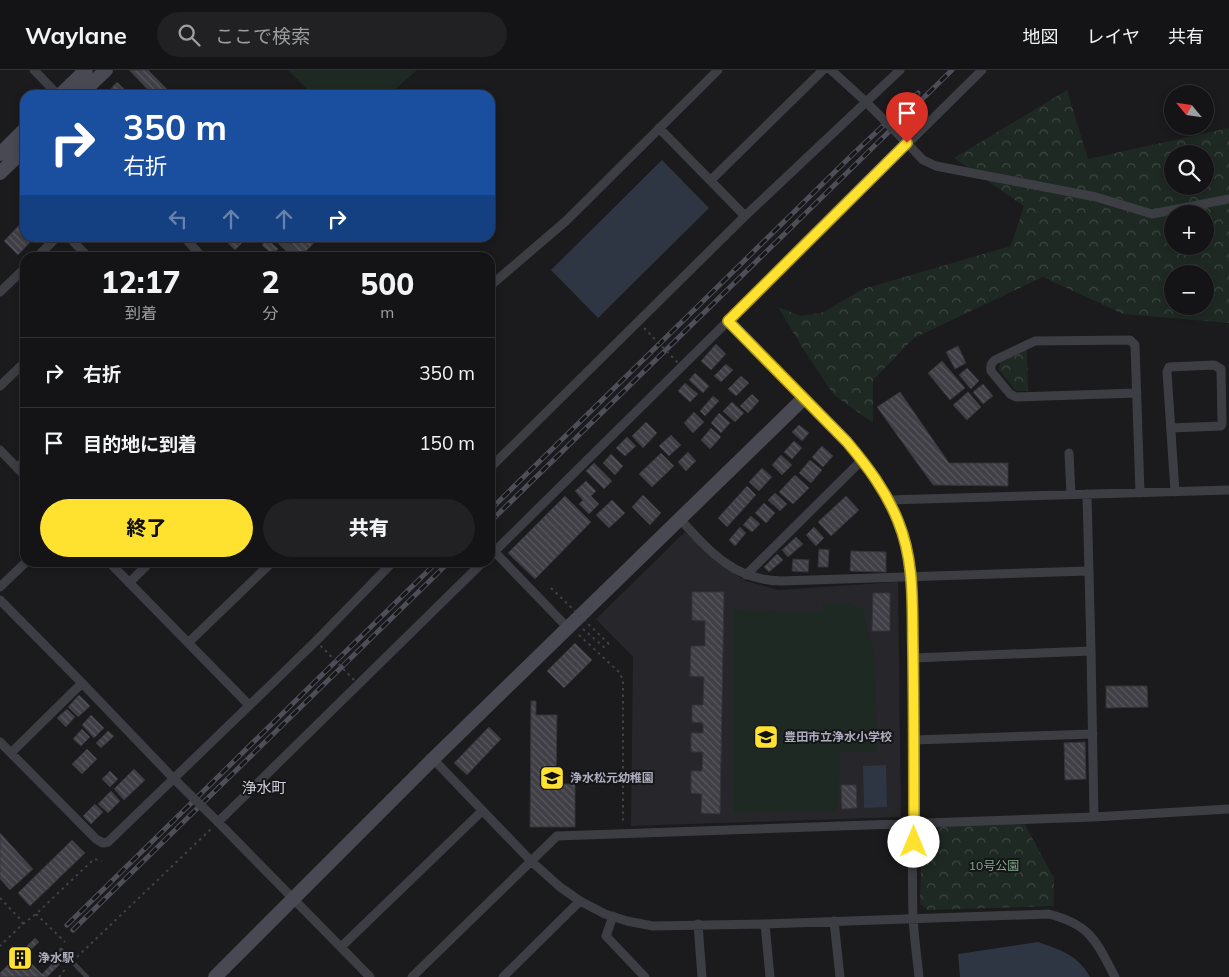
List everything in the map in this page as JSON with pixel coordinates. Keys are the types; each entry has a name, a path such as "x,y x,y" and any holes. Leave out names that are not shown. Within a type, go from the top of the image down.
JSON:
{"street":[{"path":"34,70 54,90"},
{"path":"64,90 86,70"},
{"path":"85,90 106,70"},
{"path":"495,282 566,221 718,70"},
{"path":"711,180 823,70"},
{"path":"831,70 924,160 936,166 1096,197 1152,214 1229,199"},
{"path":"495,463 745,216 900,70"},
{"path":"495,547 728,321 982,70"},
{"path":"659,128 745,216"},
{"path":"0,154 20,135"},
{"path":"0,173 20,154"},
{"path":"42,252 52,242"},
{"path":"74,242 83,252"},
{"path":"189,242 198,252"},
{"path":"283,242 293,252"},
{"path":"0,292 20,273"},
{"path":"728,321 847,442 862,460 888,500 899,523 906,547 911,577 913,658 913,919 919,977"},
{"path":"1137,393 1016,397 1010,394 991,371 990,367 991,363 995,360 1035,341 1130,340 1135,345 1137,393 1140,493"},
{"path":"1171,428 1221,426 1221,369 1214,365 1168,367 1167,372 1175,492"},
{"path":"0,386 20,367"},
{"path":"221,975 294,898 433,759 575,630 680,519 803,399"},
{"path":"0,450 20,470"},
{"path":"1069,453 1072,494"},
{"path":"746,575 862,460"},
{"path":"888,500 1229,490"},
{"path":"1086,494 1092,651 1094,816"},
{"path":"680,519 718,559 746,575 760,580 782,582 1089,571"},
{"path":"495,555 575,630"},
{"path":"0,586 21,567"},
{"path":"114,567 249,705"},
{"path":"129,583 145,567"},
{"path":"188,643 267,567"},
{"path":"0,742 96,839 103,843 108,842 316,641 387,567"},
{"path":"218,822 478,567"},
{"path":"0,600 370,977"},
{"path":"913,658 1092,651"},
{"path":"10,753 82,682"},
{"path":"914,740 1093,734"},
{"path":"433,759 531,861 560,887 580,901 605,914 653,926 1049,914 1078,925 1091,935 1115,977"},
{"path":"412,977 557,836 1094,816 1229,808"},
{"path":"341,947 482,811"},
{"path":"503,977 580,901"},
{"path":"613,916 606,936 645,977"},
{"path":"834,921 840,977"},
{"path":"698,924 702,977"},
{"path":"765,924 770,977"},
{"path":"510,970 517,977"}],"lane":[{"path":"61,950 87,977"}],"path":[{"path":"644,328 681,366"},
{"path":"551,588 609,644 604,648 575,630"},
{"path":"575,630 620,673 623,681 623,834"},
{"path":"316,641 358,684"},
{"path":"59,977 72,961 218,822"},
{"path":"0,946 94,859 102,861"},
{"path":"0,898 21,920 22,924"},
{"path":"36,914 64,942"}],"shaded area":[{"name":"豊田市立浄水小学校","path":"685,532 719,564 746,581 778,590 898,582 901,817 631,826 633,657 596,619"}],"green space":[{"path":"288,70 417,70 395,90 308,90"},
{"path":"1067,90 1088,159 1197,135 1214,135 1214,131 1229,128 1229,323 1123,314 1043,277 914,338 873,380 873,423 834,395 778,307 801,316 824,312 863,289 1011,246 1024,206 954,158"},
{"path":"1027,348 1028,391 1016,391 999,370 1000,360"},
{"path":"823,603 850,603 863,610 875,657 877,752 840,751 838,811 734,813 734,610 823,612"},
{"name":"10号公園","path":"1024,823 1054,878 1054,906 928,910 920,904 922,827"}],"water":[{"path":"662,160 709,208 598,318 551,270"},
{"path":"886,765 887,807 864,808 863,766"},
{"path":"1038,942 1074,958 1090,977 960,977 958,954"}],"building":[{"path":"129,70 148,70 168,90 148,90"},
{"path":"117,82 125,90 110,90"},
{"path":"20,224 20,242 30,242 18,255 4,241"},
{"path":"227,242 243,242 235,250"},
{"path":"264,242 270,242 278,249 276,252 270,252 262,245"},
{"path":"293,242 315,242 305,252 299,252 291,244"},
{"path":"716,344 726,354 711,370 701,361"},
{"path":"958,346 966,363 955,369 946,352"},
{"path":"942,361 965,388 950,400 928,373"},
{"path":"726,364 733,370 721,382 714,376"},
{"path":"967,368 979,381 971,389 959,375"},
{"path":"695,373 709,386 703,393 689,380"},
{"path":"741,376 749,383 736,396 728,389"},
{"path":"685,383 698,394 690,402 678,391"},
{"path":"983,384 993,396 983,404 973,392"},
{"path":"900,392 949,463 1008,463 1008,486 933,485 877,407"},
{"path":"968,392 981,407 967,420 953,405"},
{"path":"752,394 759,401 748,413 740,406"},
{"path":"713,396 719,401 705,416 700,411"},
{"path":"732,402 744,413 735,422 723,411"},
{"path":"694,412 704,422 693,433 684,423"},
{"path":"719,413 730,423 721,433 711,423"},
{"path":"646,422 657,433 643,448 632,436"},
{"path":"799,425 809,433 802,441 792,432"},
{"path":"711,428 721,437 710,449 701,440"},
{"path":"671,435 681,445 669,456 659,446"},
{"path":"627,437 636,446 625,456 616,448"},
{"path":"794,441 802,448 792,459 784,452"},
{"path":"822,446 833,456 823,467 812,457"},
{"path":"688,452 696,461 686,471 678,462"},
{"path":"661,453 674,466 652,487 639,474"},
{"path":"611,454 623,466 615,475 603,463"},
{"path":"781,455 792,465 782,475 772,465"},
{"path":"810,460 822,470 811,483 799,473"},
{"path":"594,463 612,481 604,489 586,471"},
{"path":"762,468 772,477 759,491 749,482"},
{"path":"795,475 809,488 793,504 779,492"},
{"path":"586,481 596,491 591,496 599,504 589,514 579,504 583,500 575,491"},
{"path":"747,486 756,495 727,527 718,518"},
{"path":"775,493 787,504 780,511 768,500"},
{"path":"643,495 661,513 650,525 632,507"},
{"path":"565,496 591,522 535,579 508,553"},
{"path":"846,496 859,510 831,536 818,522"},
{"path":"612,500 625,513 609,528 596,515"},
{"path":"764,503 775,513 766,523 755,513"},
{"path":"751,516 760,524 752,532 743,525"},
{"path":"740,527 746,533 735,546 729,540"},
{"path":"814,527 824,538 816,546 806,535"},
{"path":"796,537 803,544 788,557 782,550"},
{"path":"819,549 829,550 828,567 818,567"},
{"path":"851,551 886,552 886,572 850,571"},
{"path":"777,554 783,560 769,572 764,567"},
{"path":"793,559 809,560 808,572 792,571"},
{"path":"692,592 724,592 720,814 701,813 702,794 691,793 691,771 702,771 703,752 691,752 691,733 703,733 703,723 692,722 692,705 703,705 704,677 690,676 691,646 705,646 705,621 692,620"},
{"path":"873,593 890,593 890,631 872,631"},
{"path":"575,643 592,660 564,688 547,671"},
{"path":"1106,686 1147,686 1148,707 1106,708"},
{"path":"79,695 90,706 78,717 68,707"},
{"path":"531,701 536,701 536,715 557,715 556,784 575,784 575,827 530,827"},
{"path":"67,709 75,717 66,727 57,718"},
{"path":"91,715 104,728 94,738 82,725"},
{"path":"489,727 501,739 467,775 454,763"},
{"path":"82,729 90,737 81,746 73,739"},
{"path":"108,731 114,736 101,748 96,743"},
{"path":"1085,742 1086,779 1065,780 1064,743"},
{"path":"87,749 97,759 82,774 72,764"},
{"path":"134,769 145,780 124,800 114,789"},
{"path":"110,771 118,779 110,787 102,779"},
{"path":"841,785 856,785 857,808 842,809"},
{"path":"111,791 120,801 108,813 98,804"},
{"path":"95,804 103,812 91,824 83,816"},
{"path":"0,833 33,869 10,890 0,879"},
{"path":"72,840 85,853 30,906 18,893"},
{"name":"浄水駅","path":"35,938 39,942 24,956 42,974 56,960 60,964 47,977 0,977 0,973"}],"railway":[{"path":"495,517 952,70"},
{"path":"495,505 852,155 918,93"},
{"path":"67,925 432,567"},
{"path":"73,930 444,567"}],"place":[{"name":"豊田市立浄水小学校","path":"766,737"},
{"name":"浄水松元幼稚園","path":"552,778"},
{"name":"浄水駅","path":"20,958"}],"district":[{"name":"浄水町","path":"264,788"}],"route":[{"path":"907,143 728,321 847,442 877,480 899,523 906,547 911,577 914,842"}]}
